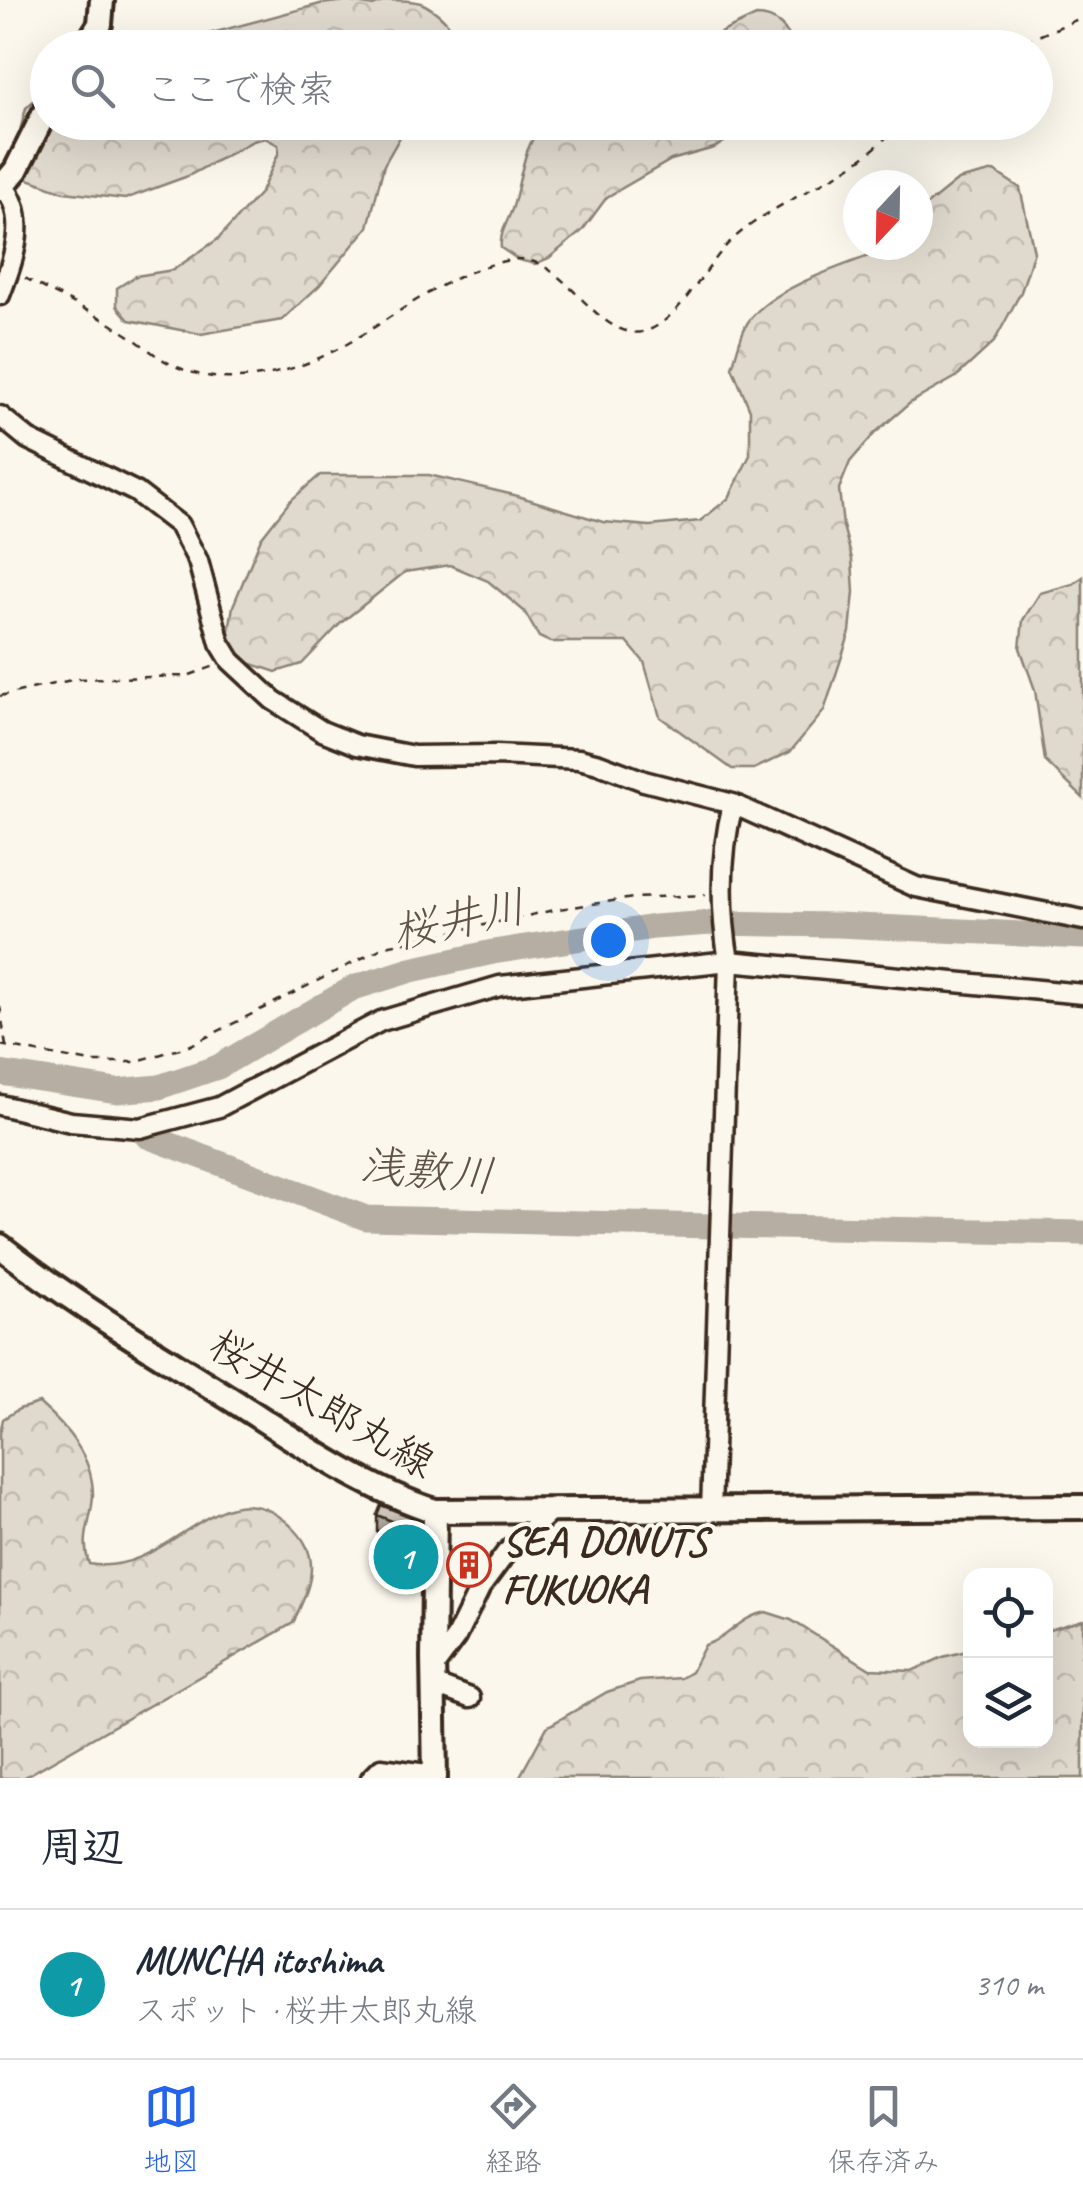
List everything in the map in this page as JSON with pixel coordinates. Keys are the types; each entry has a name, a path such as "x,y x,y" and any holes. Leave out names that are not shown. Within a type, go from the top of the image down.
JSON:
{"main road":[{"path":"96,30 102,0"},
{"path":"2,188 31,140"},
{"name":"桜井太郎丸線","path":"0,1246 113,1326 333,1462 406,1502 435,1511 435,1776"},
{"path":"435,1511 1083,1507"}],"street":[{"path":"0,295 10,270 19,221 12,196 2,188"},
{"path":"0,416 28,439 136,492 180,525 198,562 220,643 230,661 297,717 357,745 414,756 497,755 579,760 687,794 733,804 916,887 1083,920"},
{"path":"711,1512 728,954 724,842 733,804"},
{"path":"0,1105 72,1122 140,1128 219,1107 381,1021 500,986 728,954 1083,994"},
{"path":"470,1698 433,1676 480,1588 506,1553 551,1511"},
{"path":"372,1778 381,1768 435,1776"}],"path":[{"path":"1052,30 1083,17"},
{"path":"10,270 126,333 170,364 216,380 262,375 316,360 462,276 518,258 562,280 587,305 625,331 648,331 666,321 685,301 714,256 738,235 886,140"},
{"path":"0,696 76,679 186,676 230,661"},
{"path":"0,1045 90,1062 134,1062 187,1047 386,946 465,927 634,898 723,894"},
{"path":"0,1006 6,1047"}],"green space":[{"path":"387,0 421,3 452,30 223,30 320,4 347,1 373,6"},
{"path":"756,16 770,18 784,30 726,30"},
{"path":"30,104 30,140 257,140 188,176 125,199 64,192 28,179 19,165 17,142"},
{"path":"269,140 398,140 384,165 368,227 319,286 282,320 201,334 129,320 117,306 117,288 136,276 173,270 218,239 261,192 279,152 278,145"},
{"path":"533,140 727,140 714,148 671,160 607,197 582,231 549,258 535,264 519,260 501,248"},
{"path":"994,171 1020,188 1034,252 1021,292 994,342 956,377 910,403 875,433 850,462 839,489 852,559 850,632 824,711 790,752 754,769 732,769 660,717 644,662 627,642 550,642 539,637 524,611 488,581 450,565 405,572 342,622 302,664 276,672 234,658 227,642 233,606 261,538 290,501 320,475 429,475 603,522 650,526 700,521 729,498 750,455 750,410 732,367 748,322 790,289 859,260 933,260 933,200 958,180"},
{"path":"1083,577 1083,798 1045,761 1035,690 1020,648 1023,620 1040,593 1073,584"},
{"path":"39,1403 68,1432 88,1468 93,1495 86,1537 89,1564 119,1564 147,1554 220,1511 244,1505 269,1511 296,1531 309,1554 310,1577 293,1623 23,1778 0,1778 0,1433 3,1419"},
{"path":"766,1612 791,1620 870,1669 912,1671 963,1652 963,1748 1053,1748 1053,1629 1083,1620 1083,1778 519,1778 547,1727 607,1692 640,1681 681,1678 691,1672 705,1645 748,1618"}],"building":[{"path":"381,1505 411,1517 417,1557 400,1557 394,1522 377,1515"}],"waterway":[{"name":"桜井川","path":"0,1073 117,1091 159,1087 218,1067 353,988 493,952 654,927 711,923 838,925 1083,937"},
{"name":"浅敷川","path":"147,1136 366,1218 712,1226"},
{"name":"浅敷川","path":"726,1226 1083,1233"}],"place":[{"name":"MUNCHA itoshima","path":"406,1557"},
{"name":"SEA DONUTS FUKUOKA","path":"469,1565"}]}
